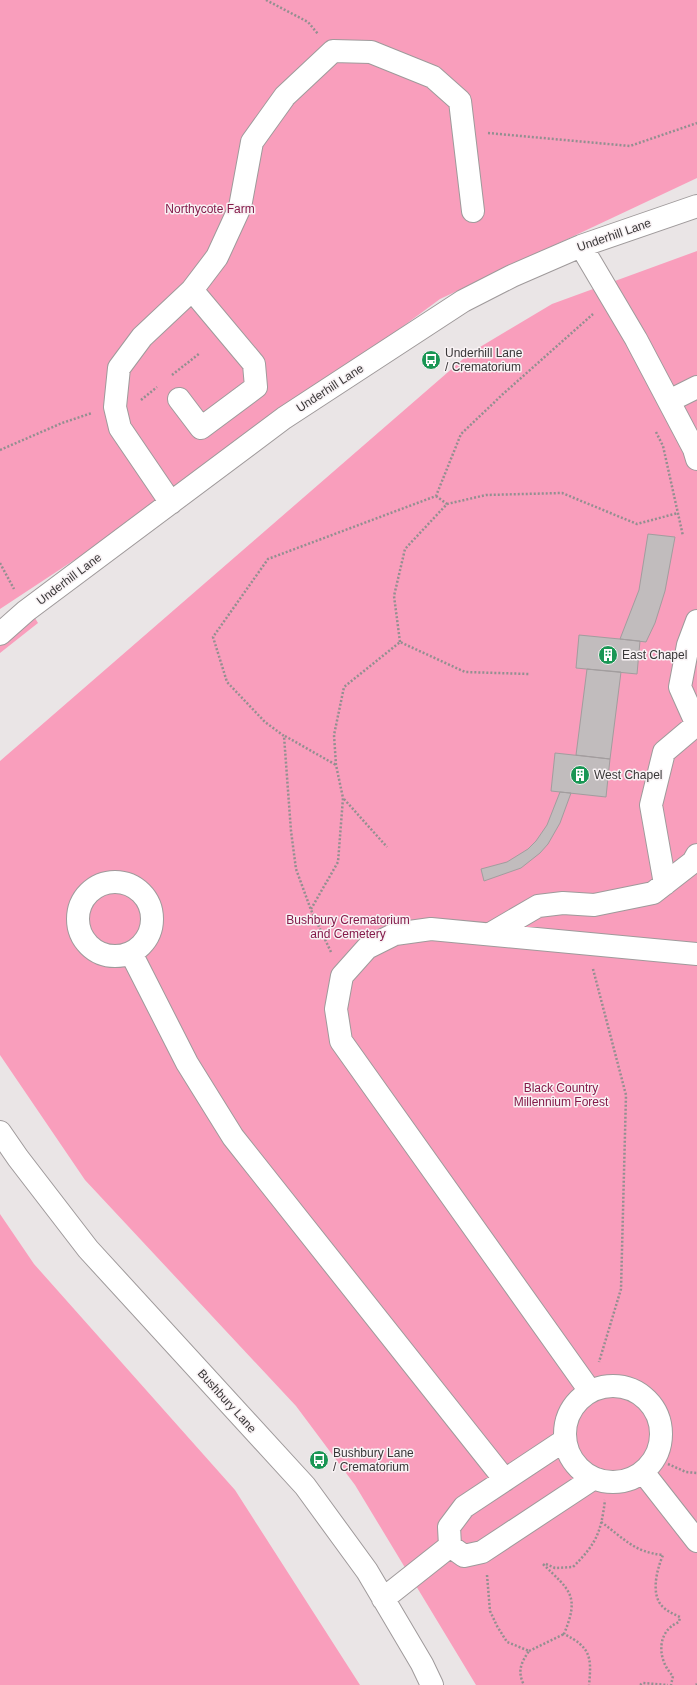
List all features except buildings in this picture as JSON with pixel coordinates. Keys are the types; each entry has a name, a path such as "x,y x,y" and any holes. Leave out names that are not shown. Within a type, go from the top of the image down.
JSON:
{"street":[{"path":"171,503 120,428 115,407 120,368 142,337 192,290 217,257 240,207 252,142 285,96 332,51 371,52 433,77 460,101 473,211"},
{"name":"Underhill Lane","path":"0,634 26,611 284,418 463,301 512,276 581,246 697,206"},
{"path":"581,246 636,339 694,449 697,459"},
{"path":"179,399 201,428 256,387 254,364 192,290"},
{"path":"669,401 697,387"},
{"path":"665,884 651,805 664,752 697,725 680,687 688,645 697,622"},
{"path":"490,934 538,906 563,903 594,905 653,893 693,862 697,855"},
{"path":"590,1391 341,1041 336,1010 342,976 367,948 395,934 430,929 697,954"},
{"path":"131,953 187,1063 233,1137 505,1480"},
{"name":"Bushbury Lane","path":"0,1132 88,1249 305,1486 367,1571 422,1664 432,1685"},
{"path":"604,1386 620,1386 635,1390 648,1400 657,1413 662,1428 661,1444 649,1465 624,1481 599,1480 580,1469 565,1440 566,1426 570,1412 578,1400 590,1391 604,1386"},
{"path":"450,1546 449,1527 464,1507 565,1440"},
{"path":"649,1465 697,1541"},
{"path":"450,1546 464,1556 482,1552 599,1480"},
{"path":"384,1599 450,1546"}],"path":[{"path":"266,0 308,22 332,51"},
{"path":"486,133 630,146 697,123"},
{"path":"589,307 597,320"},
{"path":"336,765 284,736 265,722 227,682 213,637 268,559 436,496 461,434 503,394 593,314"},
{"path":"653,426 663,446 683,536"},
{"path":"400,642 394,596 405,549 447,504 486,495 562,493 638,524 678,513"},
{"path":"436,496 447,504"},
{"path":"0,563 26,611"},
{"path":"400,642 465,672 529,674"},
{"path":"311,910 338,862 343,798 336,765 334,735 344,687 400,642"},
{"path":"284,736 291,831 296,869 311,910 342,976"},
{"path":"343,798 386,847"},
{"path":"586,943 626,1095 621,1289 590,1391"},
{"path":"649,1465 697,1473"},
{"path":"524,1685 520,1678 520,1663 529,1652 564,1634 573,1604 570,1592 543,1564 555,1568 573,1567 594,1545 601,1522 605,1499 599,1480"},
{"path":"601,1522 632,1546 651,1554 663,1555 657,1573 658,1600 662,1606 680,1617 679,1622 666,1631 662,1640 661,1651 663,1661 667,1670 673,1676 670,1685 643,1683 640,1685"},
{"path":"488,1548 486,1575 490,1611 507,1642 529,1652"},
{"path":"564,1634 582,1644 587,1650 589,1663 588,1685"}],"green space":[{"name":"Northycote Farm","path":"0,0 697,0 697,178 440,299 185,487 0,609"},
{"name":"Bushbury Crematorium and Cemetery","path":"697,251 697,1685 476,1685 355,1485 296,1406 85,1180 0,1055 0,761 470,353 552,304"},
{"path":"35,618 38,623 0,653 0,646"},
{"path":"0,1214 34,1264 235,1490 360,1685 0,1685"}],"place":[{"name":"Underhill Lane / Crematorium","path":"431,360"},
{"name":"East Chapel","path":"608,655"},
{"name":"West Chapel","path":"580,775"},
{"name":"Bushbury Lane / Crematorium","path":"319,1460"}],"park label":[{"name":"Black Country Millennium Forest","path":"561,1095"}]}
